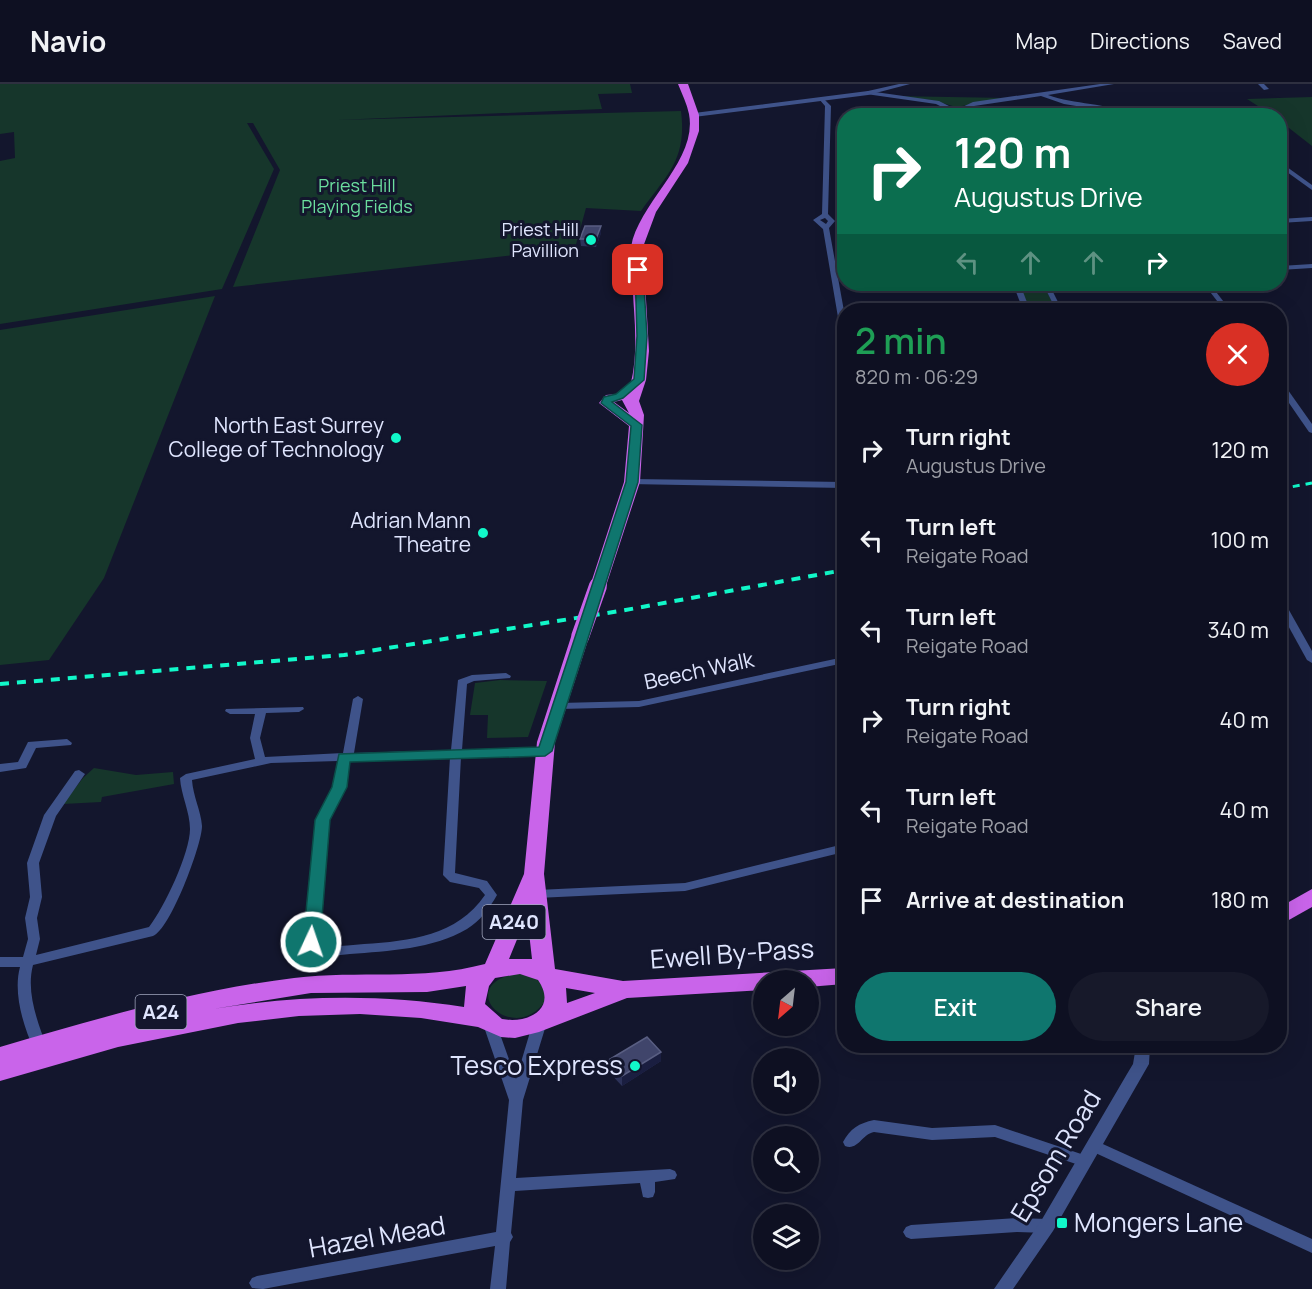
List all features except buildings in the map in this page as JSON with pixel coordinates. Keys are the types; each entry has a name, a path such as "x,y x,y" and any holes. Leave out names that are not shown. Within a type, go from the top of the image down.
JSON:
{"highway":[{"name":"A240","path":"547,975 539,944 536,884 545,751 632,482 637,425 624,402 637,383 642,336 637,247 650,212 683,163 694,131 694,115 684,84"},
{"name":"A240","path":"491,971 536,884"},
{"path":"1287,913 1312,897"},
{"name":"Ewell By-Pass","path":"0,1056 156,1013 293,987 432,983 519,966 547,975 623,990 837,976"},
{"path":"486,1022 474,1004 474,994 478,983 491,971"},
{"path":"543,1020 556,1002 557,994 547,975"},
{"name":"Ewell By-Pass","path":"0,1072 153,1028 271,1010 354,1004 416,1008 486,1022 503,1029 522,1029 602,1001 623,990"}],"street":[{"path":"694,115 868,93 906,84"},
{"path":"1061,91 1068,84"},
{"path":"970,108 981,102 1111,84"},
{"path":"868,93 931,101 950,108"},
{"path":"1043,95 1064,103 1106,108"},
{"path":"822,99 828,106 825,215 816,220 826,228 837,290"},
{"path":"1287,169 1312,188"},
{"path":"1287,221 1312,219"},
{"path":"1287,268 1312,266"},
{"path":"1287,395 1312,430"},
{"path":"632,482 837,485"},
{"path":"1287,615 1312,660"},
{"name":"Beech Walk","path":"560,706 639,704 837,662"},
{"path":"358,699 339,787 323,820 311,933 314,946 327,951 399,946 431,938 473,919 488,902 491,895 483,884 454,879 449,875 462,682 472,678 506,676"},
{"path":"230,711 299,709"},
{"path":"261,710 255,738 261,761"},
{"path":"0,768 22,765 33,745 67,743"},
{"path":"0,962 27,962 153,932 160,925 171,904 196,830 186,778 261,761 545,751"},
{"path":"39,1044 27,1008 24,976 34,939 31,918 36,901 34,857 50,815 79,774"},
{"path":"536,884 685,887 837,850"},
{"path":"498,1289 505,1237 516,1100 543,1020"},
{"path":"486,1022 516,1100"},
{"name":"Epsom Road","path":"1003,1289 1047,1226 1094,1146 1137,1071 1141,1053"},
{"path":"850,1142 863,1128 874,1126 932,1134 994,1131 1085,1161"},
{"path":"1094,1146 1312,1246"},
{"path":"508,1185 670,1174"},
{"path":"647,1176 648,1192"},
{"path":"911,1232 1017,1225 1047,1226"},
{"name":"Hazel Mead","path":"257,1283 505,1237"}],"green space":[{"name":"Priest Hill Playing Fields","path":"0,84 630,84 632,93 598,94 602,109 337,120 681,111 681,142 667,176 641,211 586,208 575,248 233,287 280,170 253,123 247,123 274,169 222,289 0,324 0,161 15,158 14,132 0,134"},
{"path":"891,96 1008,98 956,107 932,100"},
{"path":"1312,97 1312,146 1287,126 1287,108 1261,108 1247,99"},
{"path":"1022,291 1046,291 1052,303 1027,303"},
{"path":"215,296 104,578 49,660 0,665 0,330"},
{"path":"500,680 547,681 528,737 487,738 488,715 470,715 475,683"},
{"path":"94,768 136,775 173,772 174,784 102,797 101,802 63,804 83,778"},
{"path":"517,973 538,980 543,987 546,1000 533,1013 519,1018 505,1016 495,1009 489,1000 489,989 498,980"}],"railway":[{"path":"1287,488 1312,483"},
{"path":"0,684 344,655 620,611 837,571"}],"place":[{"name":"Priest Hill Pavillion","path":"591,240"},
{"name":"North East Surrey College of Technology","path":"396,438"},
{"name":"Adrian Mann Theatre","path":"483,533"},
{"name":"Tesco Express","path":"635,1066"},
{"name":"Mongers Lane","path":"1062,1223"}],"route":[{"path":"311,942 319,841 323,820 339,787 344,758 545,751 580,637 623,516 632,482 637,425 608,405 606,401 619,396 639,380 642,336 638,270"}]}
